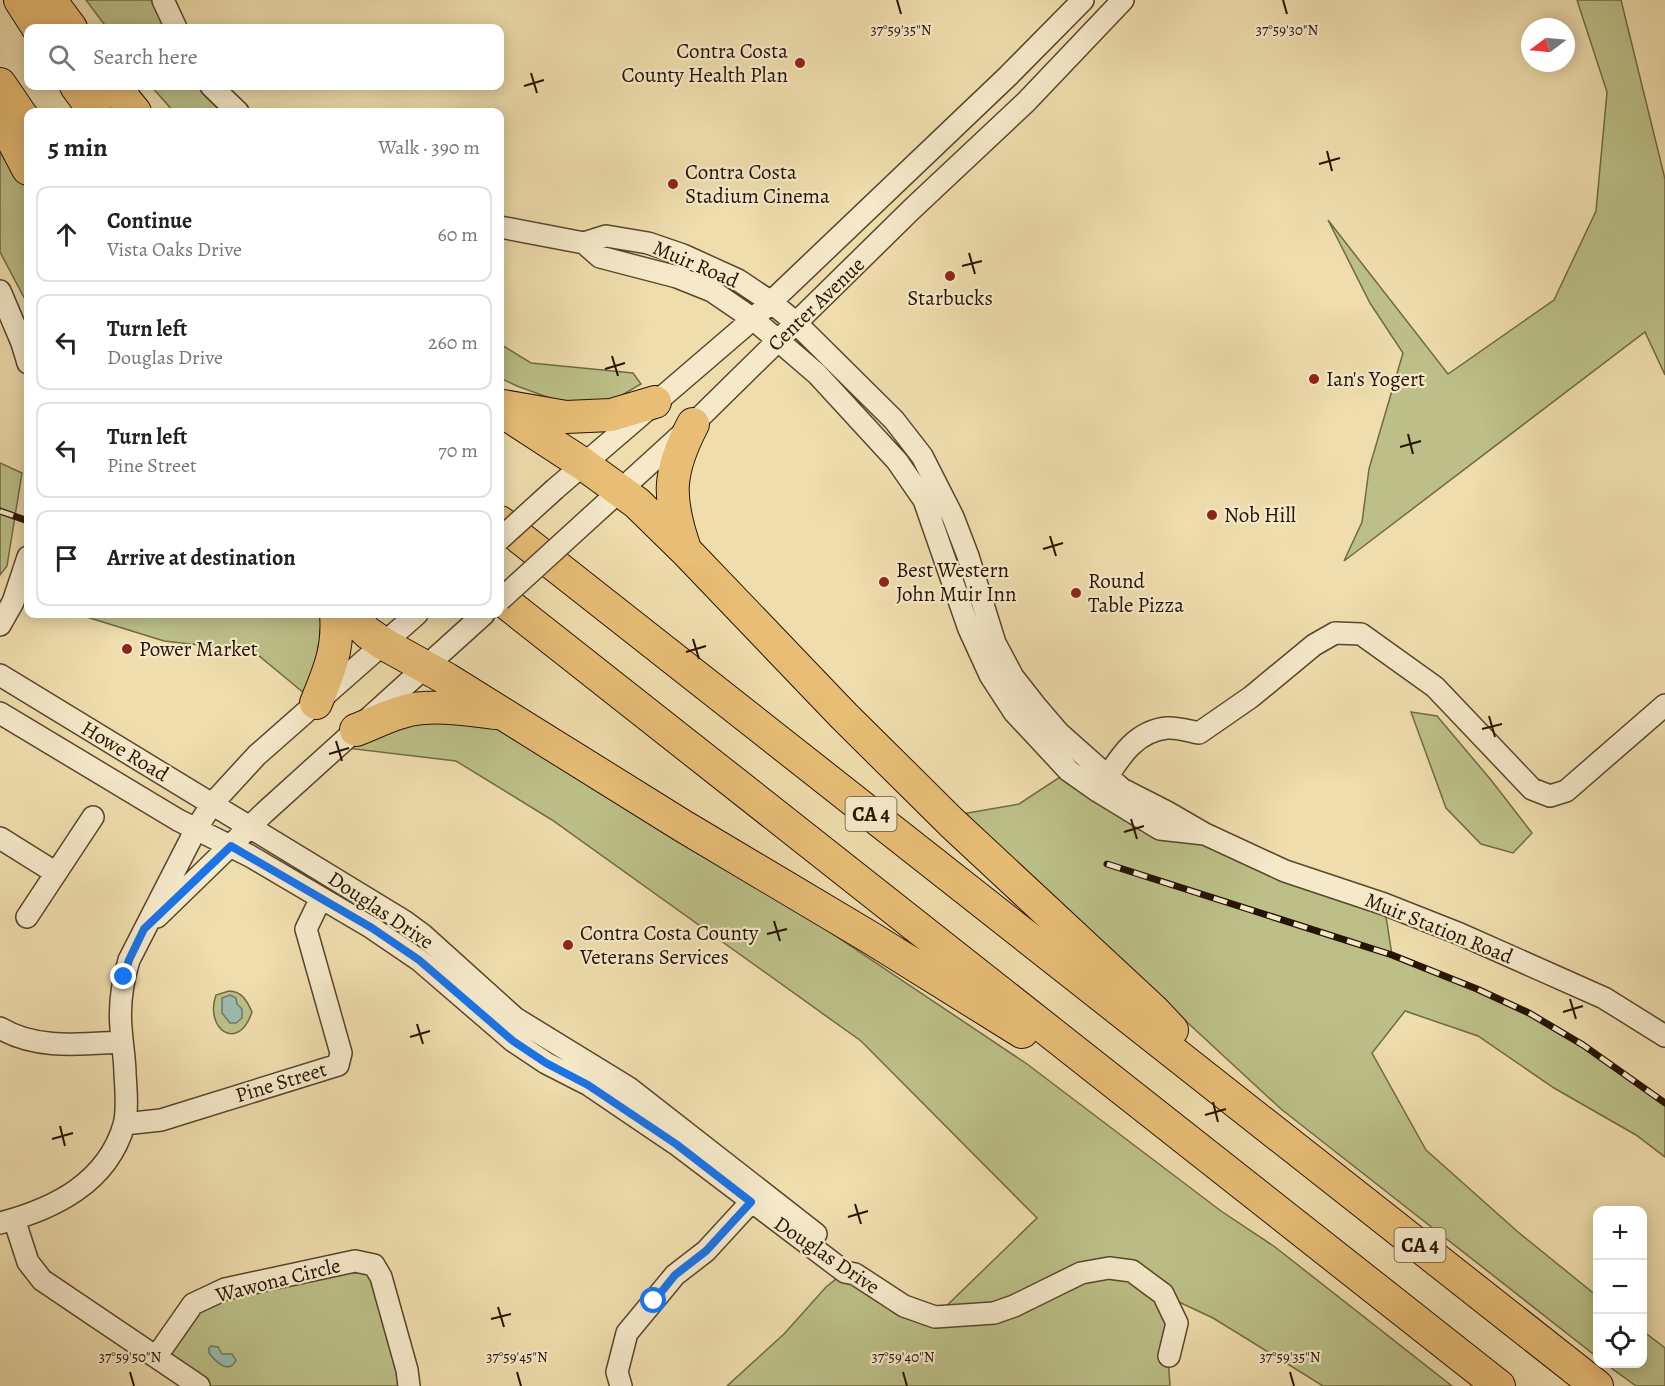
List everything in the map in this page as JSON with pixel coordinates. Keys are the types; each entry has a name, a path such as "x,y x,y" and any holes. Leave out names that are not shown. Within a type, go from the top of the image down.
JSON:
{"highway":[{"path":"20,0 35,24"},
{"path":"50,0 68,24"},
{"path":"0,84 24,119"},
{"path":"79,90 91,108"},
{"path":"117,90 132,108"},
{"path":"0,116 24,161"},
{"path":"504,407 566,417 611,415 655,402"},
{"path":"504,413 621,490 685,550 844,716 944,814 1154,1011 1242,1106"},
{"path":"685,550 672,501 672,484 675,465 693,424"},
{"name":"CA 4","path":"504,525 1597,1386"},
{"name":"CA 4","path":"504,602 1499,1386"},
{"path":"316,703 334,659 338,633 336,618"},
{"path":"352,618 384,644 504,714 683,826 871,938 1157,1117"},
{"path":"356,730 400,713 422,708 465,709 504,714"},
{"path":"1417,1321 1485,1386"}],"street":[{"path":"163,0 174,24"},
{"name":"Center Avenue","path":"504,535 583,464 753,319 1008,76 1083,0"},
{"name":"Center Avenue","path":"504,595 693,424 912,209 1026,102 1123,0"},
{"path":"215,90 234,108"},
{"name":"Muir Road","path":"504,228 584,243 600,256 677,277 712,291 779,340"},
{"name":"Muir Road","path":"584,243 606,236 656,246 738,280 771,302 796,323"},
{"path":"0,291 24,350"},
{"name":"Muir Station Road","path":"796,323 894,420 922,456 953,517 968,555 995,643 1013,677 1103,784 1160,829 1205,834 1285,871 1384,904 1460,934 1604,998 1665,1036"},
{"name":"Muir Station Road","path":"779,340 817,374 897,461 924,500 969,629 990,675 1014,712 1041,744 1069,771 1103,784"},
{"path":"0,626 13,602 24,571"},
{"path":"199,1386 42,1280 28,1262 7,1221 41,1210 77,1191 98,1173 114,1147 124,1124 125,1073 120,1012 124,977 129,960 144,929 196,829 212,804 257,755 413,618"},
{"path":"144,929 250,827 480,618"},
{"path":"1103,784 1131,745 1145,733 1169,728 1199,733 1251,697 1314,645 1335,633 1361,634 1435,687 1532,789 1550,796 1566,791 1665,705"},
{"name":"Howe Road","path":"0,675 250,827"},
{"name":"Howe Road","path":"0,713 196,829 231,846"},
{"path":"27,917 93,817"},
{"name":"Douglas Drive","path":"250,827 404,921 423,935 515,1018 629,1088 764,1191 851,1262 855,1274"},
{"path":"0,838 56,873"},
{"name":"Douglas Drive","path":"231,846 321,898 419,960 513,1041 546,1063 588,1085 676,1144 845,1272 855,1274 904,1306 936,1317 994,1313 1014,1306 1081,1273 1109,1268 1132,1271 1163,1294 1177,1323 1169,1356"},
{"name":"Pine Street","path":"124,1124 161,1120 338,1065 341,1053 306,929 321,898"},
{"path":"0,1028 32,1042 70,1045 122,1042"},
{"path":"621,1386 617,1372 627,1333 675,1275 706,1251 751,1202"},
{"name":"Wawona Circle","path":"156,1357 193,1304 225,1289 355,1261 374,1264 381,1277 407,1370 409,1386"}],"green space":[{"path":"86,0 163,0 174,24 104,24"},
{"path":"1577,0 1621,0 1665,179 1665,375 1645,332 1344,561 1362,522 1369,469 1403,353 1370,303 1328,220 1448,374 1554,300 1596,211 1607,92"},
{"path":"155,90 215,90 234,108 170,108"},
{"path":"0,116 24,161 24,297 0,252"},
{"path":"504,346 531,363 633,373 641,384 612,401 558,401 504,380"},
{"path":"0,463 22,473 7,566 0,575"},
{"path":"90,618 335,618 316,703 253,651 164,641"},
{"path":"1411,712 1437,716 1532,833 1513,853 1481,844 1446,808"},
{"path":"504,714 1027,1064 1221,1211 1275,1247 1452,1386 1323,1386 1213,1318 1164,1295 1170,1386 727,1386 784,1334 826,1287 845,1272 935,1317 1037,1218 861,1041 552,820 456,761 338,747 356,730"},
{"path":"1069,771 1384,904 1392,955 1430,969 1501,1001 1568,1036 1665,1103 1665,1157 1636,1135 1554,1088 1478,1036 1405,1011 1372,1053 1426,1150 1518,1232 1593,1293 1593,1354 1281,1109 962,814 1019,804"},
{"path":"229,991 241,995 252,1012 246,1025 239,1032 231,1034 224,1032 218,1026 214,1007 216,995"},
{"path":"374,1265 409,1386 199,1386 156,1357 193,1304"},
{"path":"1647,1334 1665,1348 1665,1386 1636,1386 1611,1368 1647,1368"}],"shaded area":[{"path":"230,995 236,998 237,1004 242,1009 242,1018 236,1023 230,1023 222,1013 222,998"},
{"path":"211,1346 218,1347 222,1354 232,1354 236,1360 230,1366 222,1366 209,1353"}],"railway":[{"path":"0,511 24,520"},
{"path":"1107,864 1392,955 1477,989 1529,1013 1583,1045 1665,1103"}],"place":[{"name":"Contra Costa County Health Plan","path":"800,63"},
{"name":"Contra Costa Stadium Cinema","path":"673,184"},
{"name":"Starbucks","path":"950,276"},
{"name":"Ian's Yogert","path":"1314,379"},
{"name":"Nob Hill","path":"1212,515"},
{"name":"Best Western John Muir Inn","path":"884,582"},
{"name":"Round Table Pizza","path":"1076,593"},
{"name":"Power Market","path":"127,649"},
{"name":"Contra Costa County Veterans Services","path":"568,945"}],"route":[{"path":"124,977 129,960 144,929 231,846 372,928 435,972 513,1041 546,1063 588,1085 676,1144 751,1202 706,1251 675,1275 654,1301"}]}
